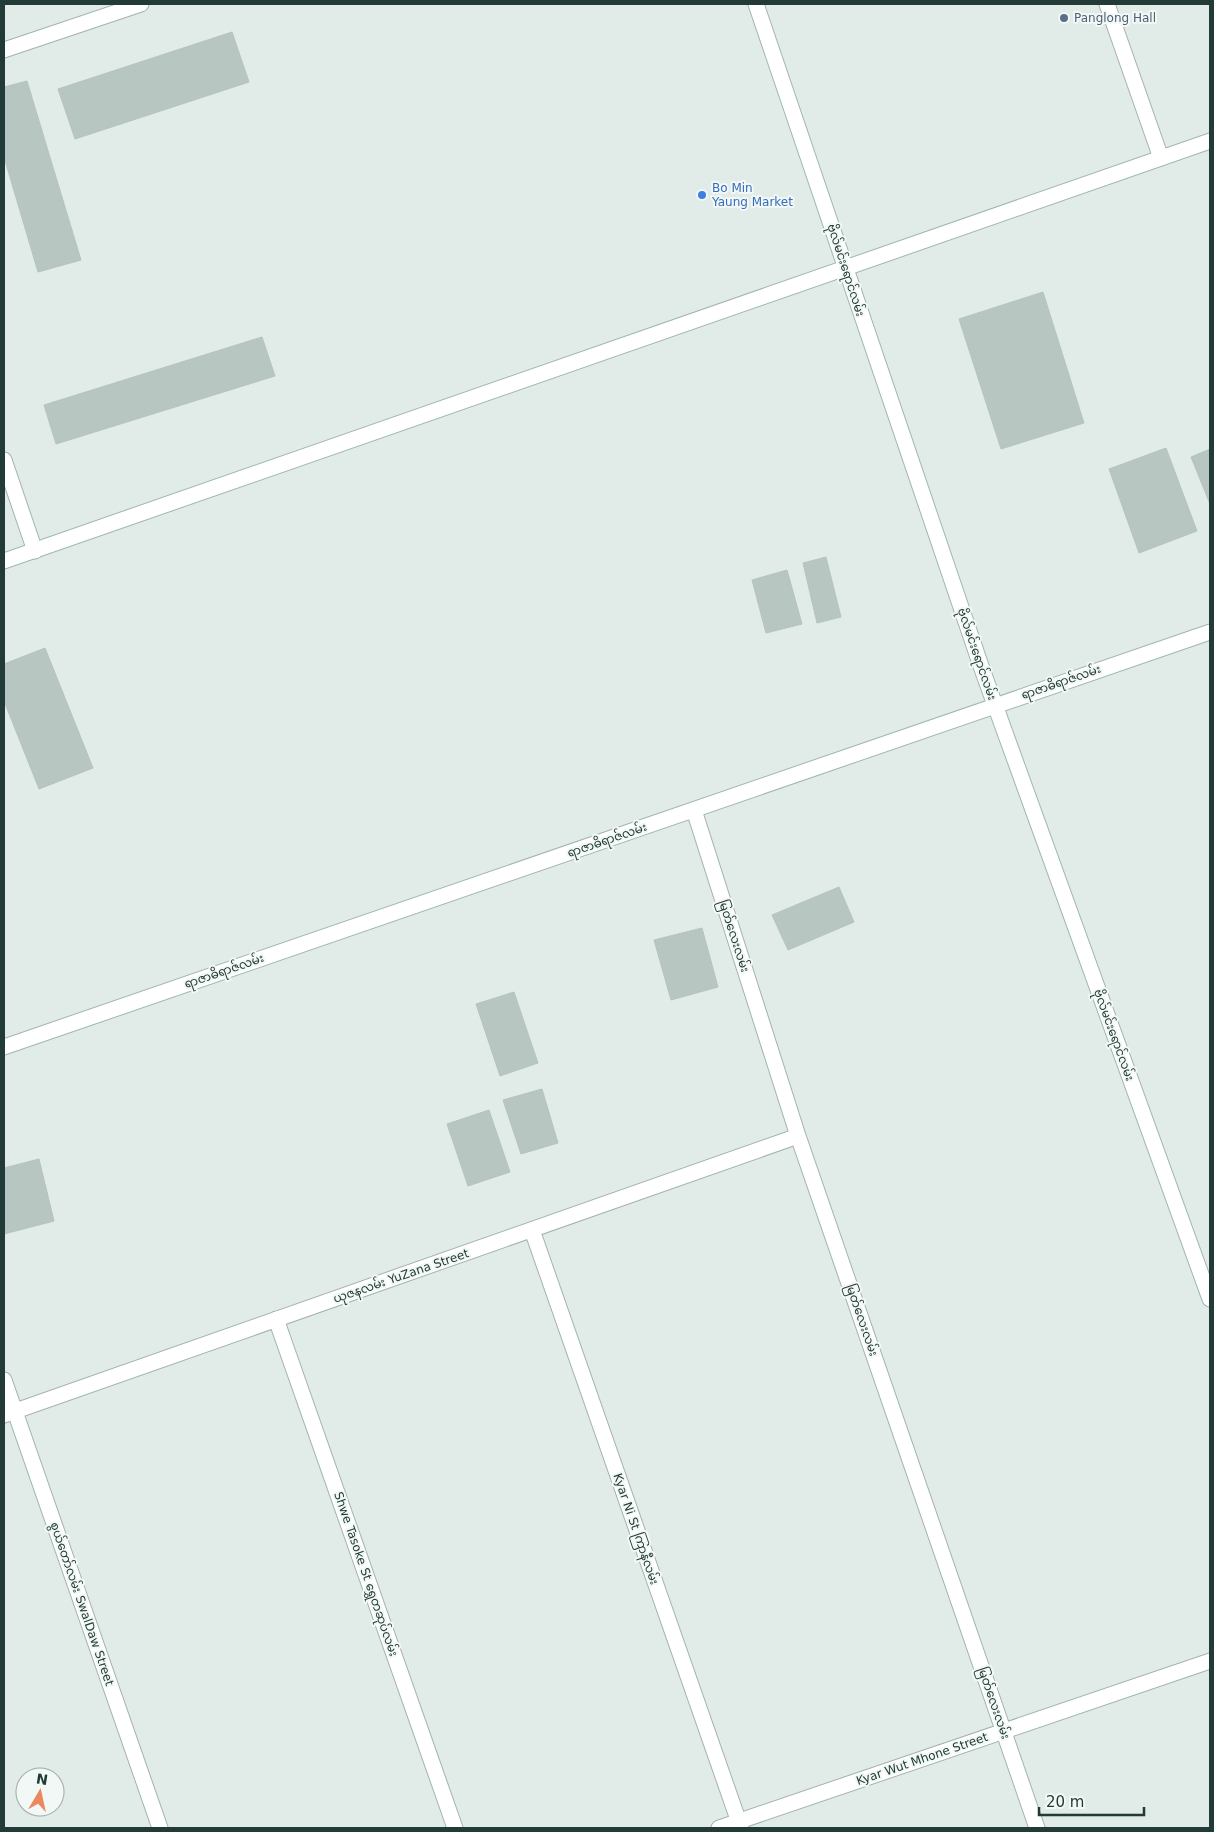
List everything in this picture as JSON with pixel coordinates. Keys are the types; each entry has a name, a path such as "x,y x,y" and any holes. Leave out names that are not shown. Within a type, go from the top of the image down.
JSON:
{"street":[{"path":"4,50 141,4"},
{"name":"ဗိုလ်မင်းရောင်လမ်း","path":"756,4 994,705 1210,1299"},
{"path":"1107,4 1161,158"},
{"path":"4,562 1210,141"},
{"path":"4,460 35,551"},
{"name":"ရာဇာဓိရာဇ်လမ်း","path":"4,1047 1210,632"},
{"name":"မြတ်လေးလမ်း","path":"694,810 798,1136 1037,1828"},
{"name":"ယုဇနလမ်း YuZana Street","path":"9,1413 798,1136"},
{"name":"Kyar Ni St ကြာနီလမ်း","path":"532,1230 740,1825"},
{"name":"Shwe Tasoke St ရွှေတဆုပ်လမ်း","path":"276,1319 455,1828"},
{"name":"စွယ်တော်လမ်း SwalDaw Street","path":"4,1380 9,1413 160,1828"},
{"name":"Kyar Wut Mhone Street","path":"719,1828 740,1825 1003,1731 1210,1661"}],"building":[{"path":"232,32 249,82 75,139 58,89"},
{"path":"27,81 81,260 38,272 4,157 4,87"},
{"path":"1043,292 1084,423 1001,449 959,319"},
{"path":"262,337 275,376 56,444 44,405"},
{"path":"1166,448 1197,531 1139,553 1109,469"},
{"path":"1210,449 1210,504 1191,457"},
{"path":"826,557 841,617 817,623 803,563"},
{"path":"787,570 802,624 766,633 752,580"},
{"path":"45,648 93,768 39,789 4,701 4,664"},
{"path":"839,887 854,922 788,950 772,915"},
{"path":"702,928 718,987 671,1000 654,940"},
{"path":"514,992 538,1063 500,1076 476,1004"},
{"path":"542,1089 558,1143 521,1154 503,1100"},
{"path":"489,1110 510,1172 468,1186 447,1124"},
{"path":"39,1159 54,1221 4,1234 4,1168"}],"place":[{"name":"Panglong Hall","path":"1064,18"},
{"name":"Bo Min Yaung Market","path":"702,195"}]}
